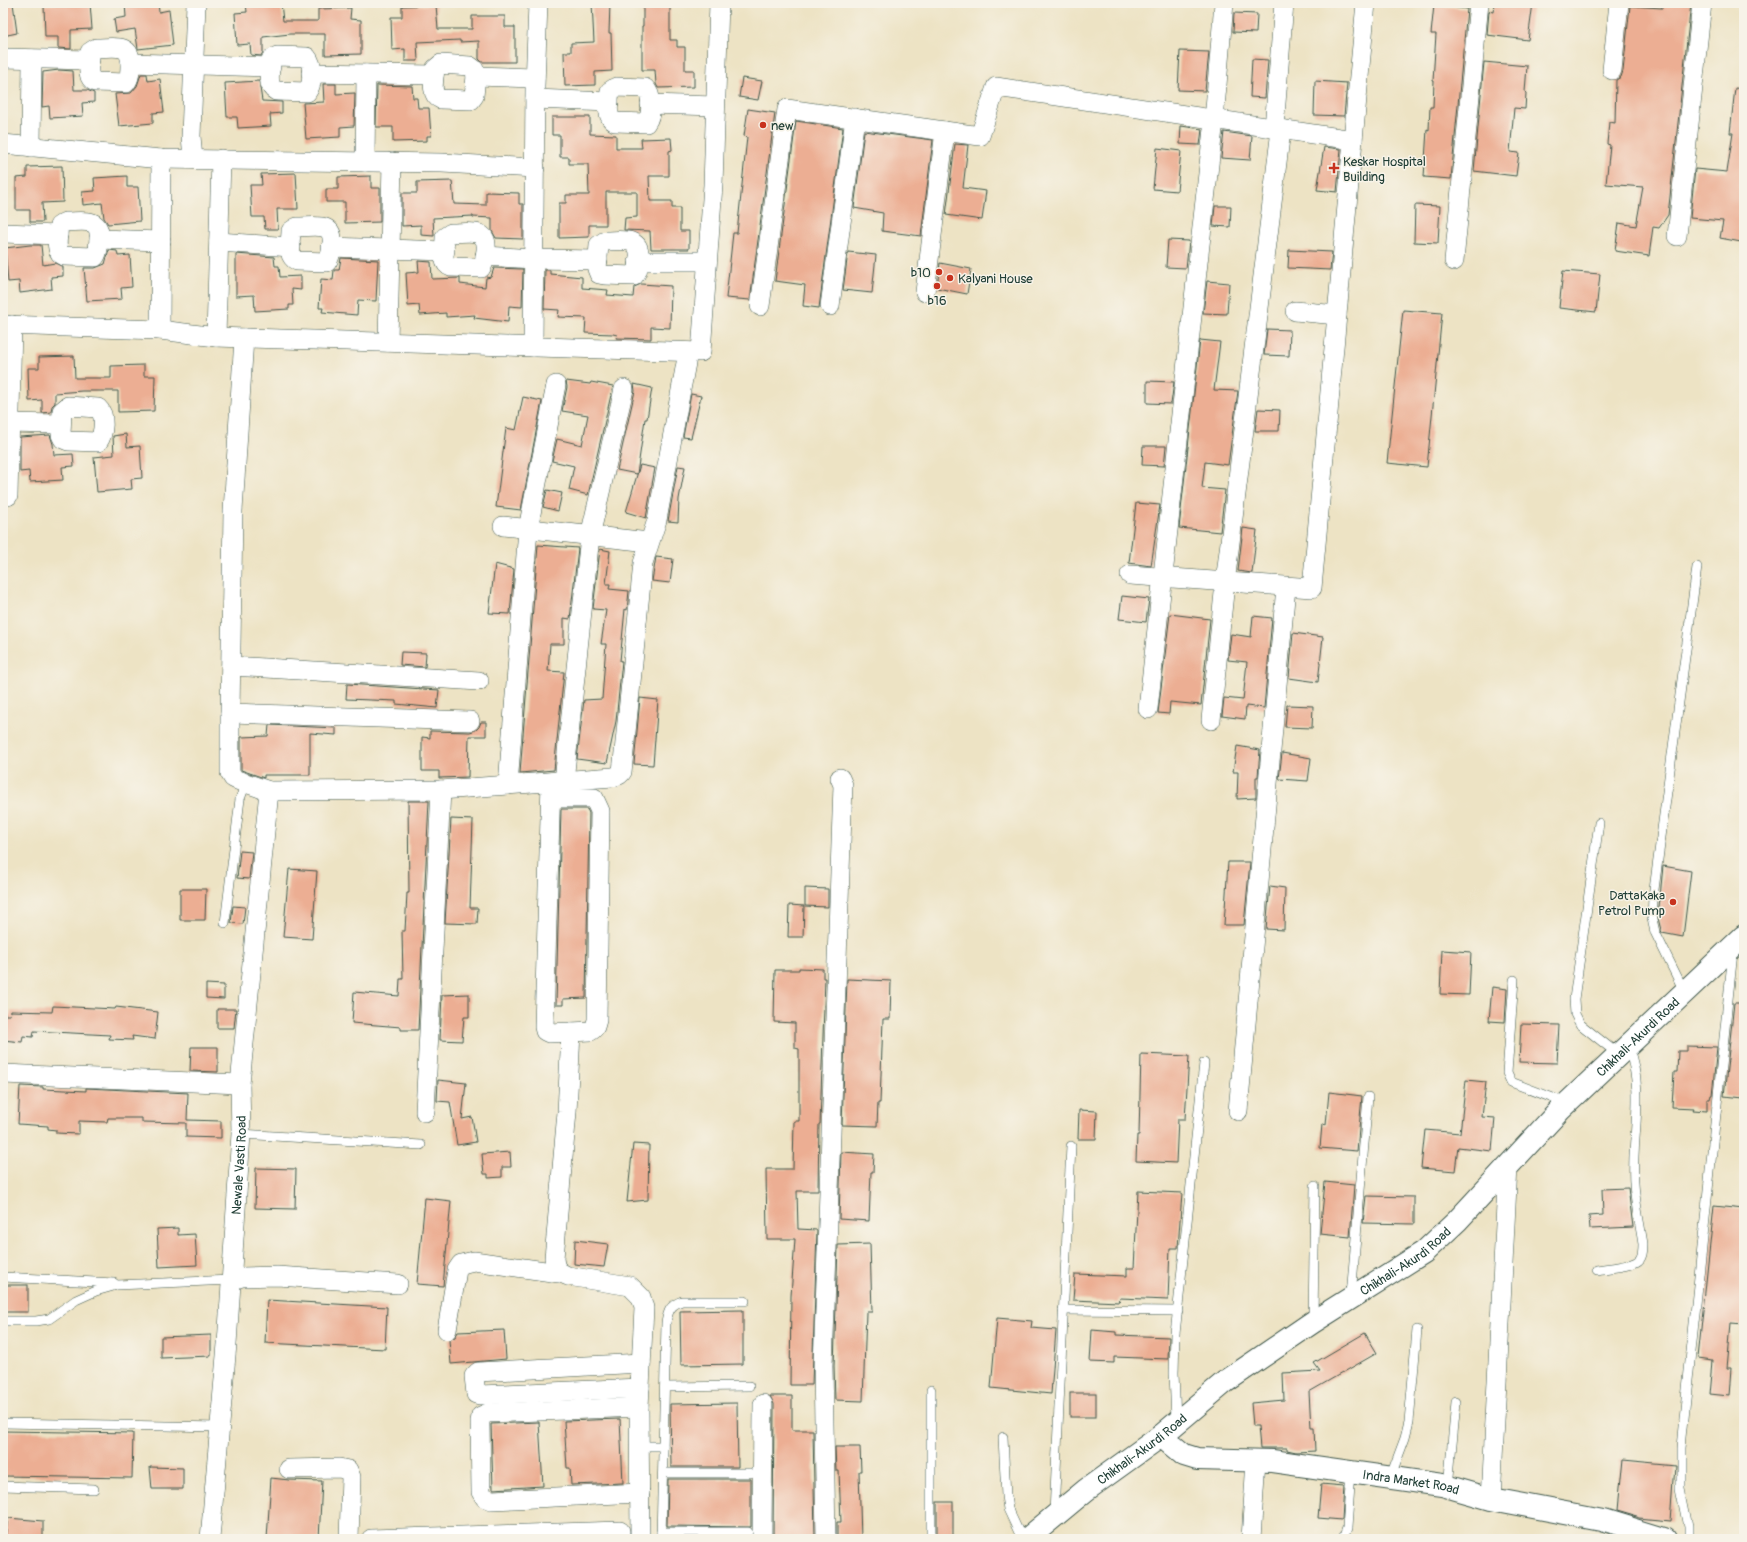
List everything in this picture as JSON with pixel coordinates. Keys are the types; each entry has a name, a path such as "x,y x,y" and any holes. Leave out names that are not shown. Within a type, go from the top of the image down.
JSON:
{"main road":[{"name":"Chikhali-Akurdi Road","path":"1027,1539 1086,1490 1169,1429 1225,1382 1313,1322 1424,1252 1457,1221 1567,1104 1739,941"},
{"name":"Indra Market Road","path":"1169,1429 1184,1454 1197,1459 1272,1461 1448,1487 1491,1499 1602,1520 1664,1539"}],"street":[{"path":"193,159 191,136 196,3"},
{"path":"532,347 535,168 534,99 538,3"},
{"path":"8,496 8,325 160,330 216,337 701,352 713,185 719,3"},
{"path":"1148,709 1214,120 1224,3"},
{"path":"1211,720 1225,583 1277,129 1284,3"},
{"path":"1130,575 1225,583 1312,588 1366,3"},
{"path":"1454,261 1479,3"},
{"path":"1612,70 1618,3"},
{"path":"1677,236 1702,3"},
{"path":"96,48 126,49 129,52 129,79 126,84 95,82 91,80 89,76 90,60 90,52 96,48"},
{"path":"277,56 307,58 310,61 310,88 307,92 276,91 272,89 270,85 271,67 271,60 277,56"},
{"path":"3,58 90,60"},
{"path":"31,147 32,59"},
{"path":"130,63 271,67"},
{"path":"440,64 470,66 474,69 476,76 474,96 471,100 467,101 440,99 436,97 434,93 434,76 435,69 440,64"},
{"path":"311,73 434,76"},
{"path":"365,162 366,74"},
{"path":"476,76 535,78"},
{"path":"616,87 646,88 649,92 650,104 649,119 646,123 615,122 611,120 609,116 610,91 616,87"},
{"path":"760,306 787,109 980,136 996,87 1353,140"},
{"path":"534,99 609,102"},
{"path":"650,104 715,106"},
{"path":"830,306 855,118"},
{"path":"925,292 946,131"},
{"path":"3,144 161,159 392,162 535,168"},
{"path":"160,330 161,159"},
{"path":"216,337 221,159"},
{"path":"388,342 392,162"},
{"path":"65,222 94,223 98,226 98,253 95,257 64,256 60,254 58,250 58,235 59,226 65,222"},
{"path":"297,226 327,228 331,231 332,238 330,258 327,262 297,261 292,259 290,255 291,247 291,231 297,226"},
{"path":"451,232 481,234 485,237 486,244 484,264 481,268 451,267 446,265 444,261 445,251 445,237 451,232"},
{"path":"3,234 58,235"},
{"path":"99,239 161,241"},
{"path":"604,240 634,242 638,245 638,272 634,276 599,274 597,269 598,260 599,245 604,240"},
{"path":"219,242 291,247"},
{"path":"331,247 445,251"},
{"path":"485,256 534,259 598,260"},
{"path":"638,261 708,261"},
{"path":"1295,311 1337,315"},
{"path":"244,338 233,511 230,773 234,779 269,791 440,790 508,785 555,787 613,777 622,772 643,563 657,520 688,352"},
{"path":"508,785 528,529 556,384"},
{"path":"555,787 594,798 600,810 597,1020 595,1027 590,1031 549,1033 545,1032 544,1027 555,787 590,536 624,389"},
{"path":"7,424 61,424"},
{"path":"503,526 649,542"},
{"path":"1238,1111 1286,587"},
{"path":"231,666 479,681"},
{"path":"230,712 470,721"},
{"path":"826,1539 823,1366 843,785 840,778"},
{"path":"425,1112 440,790"},
{"name":"Newale Vasti Road","path":"210,1539 220,1427 241,1134 240,1084 269,791"},
{"path":"559,1273 555,1267 554,1258 567,1112 570,1032"},
{"path":"3,1074 240,1084"},
{"path":"1491,1499 1508,1166"},
{"path":"447,1330 456,1270 461,1264 474,1262 559,1273 568,1276 630,1286 641,1297 644,1308 639,1407 640,1539"},
{"path":"231,1280 242,1277 277,1276 398,1284"},
{"path":"640,1388 480,1395 476,1394 474,1376 478,1372 641,1363"},
{"path":"755,1535 763,1404"},
{"path":"639,1407 488,1414 482,1416 480,1422 481,1492 484,1498 492,1500 640,1493"},
{"path":"1251,1539 1256,1460"},
{"path":"289,1469 339,1468 348,1470 351,1477 349,1539"},
{"path":"371,1539 620,1531 620,1539"}],"lane":[{"path":"1685,992 1655,932 1652,919 1653,897 1697,567"},
{"path":"225,923 240,799 246,783"},
{"path":"1597,1270 1634,1264 1640,1260 1643,1253 1634,1183 1637,1080 1634,1062 1623,1050 1580,1024 1575,1014 1574,999 1599,823"},
{"path":"1688,1539 1689,1527 1681,1488 1681,1447 1739,941"},
{"path":"1514,980 1507,1073 1511,1082 1567,1104"},
{"path":"1169,1429 1178,1311 1204,1063"},
{"path":"1351,1299 1368,1097"},
{"path":"241,1134 421,1145"},
{"path":"1053,1517 1071,1146"},
{"path":"1313,1322 1315,1186"},
{"path":"3,1277 127,1284"},
{"path":"3,1321 36,1321 48,1319 76,1300 96,1290 117,1285 231,1280"},
{"path":"745,1301 682,1301 673,1304 668,1311 666,1323 661,1535 755,1535"},
{"path":"1063,1310 1178,1311"},
{"path":"1390,1478 1405,1438 1409,1422 1417,1330"},
{"path":"665,1387 750,1386"},
{"path":"931,1390 931,1539"},
{"path":"1448,1487 1456,1402"},
{"path":"3,1424 220,1427"},
{"path":"1003,1437 1008,1509 1022,1539"},
{"path":"639,1446 663,1446"},
{"path":"1343,1539 1347,1528 1351,1472"},
{"path":"663,1473 750,1473"},
{"path":"3,1486 94,1489"}],"building":[{"path":"3,3 13,3 17,33 3,36"},
{"path":"56,3 90,3 92,29 71,30 71,49 58,48 58,37 45,37 44,5"},
{"path":"125,3 158,3 159,12 169,10 173,45 138,49 135,29 116,32 114,19 126,17"},
{"path":"246,3 281,3 283,21 318,21 318,9 351,8 350,19 361,20 361,54 325,55 325,34 290,34 263,37 263,52 261,56 251,55 250,44 237,45 235,13 247,12"},
{"path":"592,3 610,3 609,33 611,33 612,71 595,72 595,85 565,86 564,52 571,52 571,43 594,42"},
{"path":"645,3 670,3 670,40 677,40 677,47 685,47 685,70 694,70 694,87 658,88 656,84 655,70 642,70 642,26 643,5 645,5"},
{"path":"1494,3 1533,3 1528,40 1487,35 1489,11 1493,12"},
{"path":"1662,3 1691,3 1668,215 1659,228 1653,227 1649,256 1615,251 1619,223 1636,226 1643,187 1606,184 1610,145 1607,144 1609,122 1615,123 1616,80 1621,77 1623,71 1630,6 1662,8"},
{"path":"436,5 438,29 472,29 472,16 505,16 505,27 515,27 515,62 482,62 479,59 479,41 460,42 460,40 417,42 418,61 405,61 405,49 392,50 391,17 402,17 402,6"},
{"path":"1434,5 1467,9 1451,179 1424,177 1427,129 1429,130 1430,107 1433,107 1436,34 1431,34"},
{"path":"1234,13 1257,14 1256,33 1233,32"},
{"path":"1180,51 1209,52 1205,91 1178,90"},
{"path":"1252,59 1268,60 1265,98 1250,97"},
{"path":"1484,62 1527,66 1525,109 1514,108 1510,152 1519,153 1516,176 1474,171"},
{"path":"59,70 73,71 74,90 87,90 94,93 94,102 82,103 83,116 50,118 49,106 42,107 43,72"},
{"path":"141,74 147,74 148,81 160,79 164,112 153,113 153,123 119,126 115,94 131,93 137,86"},
{"path":"742,78 762,81 758,100 739,97"},
{"path":"259,81 262,101 282,102 282,113 270,114 271,126 238,128 237,117 227,117 225,83"},
{"path":"1315,81 1347,83 1344,116 1314,115"},
{"path":"323,84 336,84 336,94 355,93 354,126 340,127 340,137 306,139 303,103 324,102"},
{"path":"377,85 412,86 413,98 417,98 418,108 429,108 431,136 427,136 427,141 393,142 393,127 376,127"},
{"path":"1735,88 1744,89 1744,222 1741,242 1720,238 1723,221 1690,218 1695,169 1727,172 1733,133 1730,133"},
{"path":"748,109 775,113 750,300 726,298 733,233 737,233 747,137 744,136"},
{"path":"552,117 590,117 590,134 616,135 616,148 642,148 641,139 671,138 672,150 669,151 669,176 649,176 650,201 672,201 672,208 680,208 680,231 689,231 689,249 651,249 650,231 624,230 625,218 637,217 637,192 606,192 606,225 589,225 589,237 559,238 559,203 566,203 566,195 589,195 588,164 569,164 569,157 560,157 560,135 552,135"},
{"path":"796,121 843,128 819,308 803,306 805,285 775,281"},
{"path":"1181,126 1202,129 1200,145 1180,144"},
{"path":"864,131 933,140 921,236 882,231 883,213 854,208"},
{"path":"1224,132 1252,136 1250,160 1221,158"},
{"path":"955,144 968,145 963,188 986,191 982,220 946,215"},
{"path":"1324,147 1341,149 1337,192 1317,190"},
{"path":"1157,148 1181,151 1177,191 1153,189"},
{"path":"62,166 63,202 42,203 43,222 30,222 30,210 16,210 16,178 27,177 27,167"},
{"path":"296,173 298,209 277,209 278,229 265,229 264,217 252,217 250,185 262,185 261,174"},
{"path":"127,176 127,187 138,187 140,221 108,224 104,218 102,203 83,205 82,192 95,191 94,178"},
{"path":"371,176 371,188 380,188 380,222 345,223 345,202 326,202 326,189 338,189 338,177"},
{"path":"452,181 454,204 486,205 486,192 519,193 519,204 523,204 523,239 496,238 492,231 492,218 473,216 433,218 434,236 421,235 421,225 402,226 402,193 417,193 417,182"},
{"path":"1415,205 1440,206 1438,243 1414,242"},
{"path":"1215,206 1231,206 1230,227 1213,226"},
{"path":"1168,240 1189,241 1186,268 1166,267"},
{"path":"41,245 43,265 55,263 63,267 63,276 51,277 52,289 20,293 19,281 8,282 5,248"},
{"path":"109,250 117,251 118,256 130,255 132,287 121,288 122,299 87,301 84,268 95,268 105,264"},
{"path":"1289,250 1332,252 1330,270 1288,268"},
{"path":"848,252 876,255 872,293 843,290"},
{"path":"236,254 274,257 275,266 279,266 280,277 301,276 301,290 292,289 293,305 289,305 289,309 255,311 254,295 236,296"},
{"path":"341,258 378,260 376,301 358,300 357,315 322,312 323,308 319,308 321,279 333,280 334,270 339,270"},
{"path":"418,261 431,262 432,279 460,278 460,284 485,287 486,278 491,277 494,268 523,269 522,307 509,306 508,322 474,318 475,315 446,317 446,313 420,315 419,305 408,306 406,273 419,272"},
{"name":"Kalyani House","path":"940,263 971,269 967,294 937,288"},
{"path":"545,270 550,270 550,274 582,277 582,288 608,290 607,295 633,297 634,287 641,284 671,286 670,328 651,327 651,339 616,338 617,335 613,334 585,333 586,318 558,317 559,310 544,309"},
{"path":"1563,271 1600,274 1596,312 1559,308"},
{"path":"1207,281 1229,283 1227,314 1203,313"},
{"path":"1403,310 1442,313 1427,467 1387,463"},
{"path":"1267,329 1290,330 1289,356 1264,355"},
{"path":"1200,340 1220,342 1214,390 1238,391 1228,465 1205,462 1202,488 1225,490 1220,532 1179,528"},
{"path":"74,356 75,378 111,378 111,366 144,365 144,376 155,376 154,411 118,412 118,391 82,391 55,393 55,403 52,406 51,412 42,413 42,400 29,401 28,368 39,368 39,357"},
{"path":"566,381 590,384 591,382 613,386 588,495 569,490 574,466 552,461 557,439 582,445 588,415 562,411 567,387"},
{"path":"1147,381 1174,382 1171,404 1147,403"},
{"path":"634,384 652,388 647,419 645,419 637,474 617,470 635,391"},
{"path":"691,394 701,396 691,438 683,437"},
{"path":"523,397 542,401 521,510 496,507 506,428 516,430"},
{"path":"1258,409 1280,410 1279,431 1255,431"},
{"path":"126,434 127,447 140,446 142,478 131,479 132,489 97,492 94,457 114,455 113,436"},
{"path":"50,435 54,455 73,454 74,466 62,467 63,480 30,482 29,471 20,472 20,437"},
{"path":"1143,446 1166,446 1164,466 1142,465"},
{"path":"640,465 655,468 646,518 626,512"},
{"path":"678,466 685,467 679,499 678,522 668,521"},
{"path":"547,490 562,493 558,511 543,507"},
{"path":"1136,503 1160,505 1151,566 1129,563"},
{"path":"1243,528 1257,530 1252,573 1238,571"},
{"path":"538,545 578,548 570,619 564,618 564,644 550,644 548,671 564,672 554,770 520,773"},
{"path":"600,549 610,551 606,584 610,584 609,589 629,591 627,610 625,609 616,721 607,763 577,759 584,700 602,699 606,644 601,644 606,610 593,609"},
{"path":"656,557 673,559 670,583 652,581"},
{"path":"495,564 514,569 510,614 489,613"},
{"path":"1122,596 1149,599 1146,622 1119,619"},
{"path":"1170,614 1210,619 1201,705 1170,702 1169,714 1158,713"},
{"path":"1253,616 1272,618 1264,708 1246,706 1245,719 1222,716 1224,698 1243,700 1247,662 1228,660 1231,634 1251,637"},
{"path":"1293,633 1323,637 1318,682 1289,678"},
{"path":"401,652 426,653 425,667 400,665"},
{"path":"347,684 439,690 437,708 396,704 396,701 346,699"},
{"path":"640,698 658,700 653,765 634,764"},
{"path":"1287,705 1313,706 1312,728 1285,727"},
{"path":"481,722 486,722 486,736 469,736 468,777 439,778 439,771 422,771 422,737 430,738 430,731 470,732 476,730"},
{"path":"269,725 336,728 336,735 310,733 310,775 264,775 264,778 241,770 241,737 268,736"},
{"path":"1237,746 1260,750 1258,777 1256,777 1256,798 1237,799 1238,772 1233,772"},
{"path":"1282,753 1311,758 1308,781 1279,779"},
{"path":"408,801 429,801 418,1030 401,1030 401,1027 352,1023 354,992 399,996 400,979 403,979 402,931 405,931 407,893 409,893"},
{"path":"561,809 587,809 589,813 586,998 563,999 563,1005 556,1005"},
{"path":"451,819 473,820 470,908 478,908 477,924 445,923"},
{"path":"240,851 252,852 249,879 237,878"},
{"path":"1228,862 1250,862 1244,925 1224,925"},
{"name":"DattaKaka Petrol Pump","path":"1663,866 1691,871 1683,937 1662,933 1661,930 1658,918"},
{"path":"289,869 317,871 312,939 283,937"},
{"path":"1270,886 1285,888 1284,930 1266,929"},
{"path":"805,888 828,889 828,907 805,906"},
{"path":"180,889 206,889 205,920 180,920"},
{"path":"789,905 804,906 803,937 788,937"},
{"path":"233,906 245,907 243,924 231,923"},
{"path":"1442,950 1471,952 1469,995 1440,994"},
{"path":"799,968 823,969 823,978 825,978 819,1124 818,1191 797,1191 798,1229 817,1230 812,1385 790,1385 791,1296 795,1239 767,1239 766,1169 793,1169 794,1121 799,1121 799,1049 795,1048 795,1023 774,1022 775,970 799,970"},
{"path":"847,979 891,981 890,1019 883,1019 880,1103 878,1103 877,1126 842,1125"},
{"path":"206,984 224,985 224,999 206,998"},
{"path":"1492,987 1507,989 1505,1022 1489,1021"},
{"path":"469,994 469,1017 464,1017 462,1041 440,1040 442,995"},
{"path":"1734,1003 1744,1003 1744,1098 1724,1096"},
{"path":"53,1006 115,1009 116,1007 158,1012 155,1039 132,1036 133,1040 109,1039 110,1035 34,1031 33,1037 23,1036 22,1042 3,1040 3,1015 10,1015 11,1011 52,1012"},
{"path":"217,1009 236,1009 234,1028 217,1028"},
{"path":"1521,1024 1559,1025 1557,1063 1519,1062"},
{"path":"1687,1046 1717,1047 1712,1095 1710,1099 1707,1099 1707,1111 1693,1110 1694,1108 1672,1107 1674,1072 1677,1072 1678,1051 1687,1051"},
{"path":"191,1047 218,1047 218,1072 190,1071"},
{"path":"1141,1054 1189,1056 1185,1119 1178,1119 1176,1163 1136,1161 1137,1135 1139,1135"},
{"path":"438,1080 466,1083 462,1119 472,1117 476,1142 457,1145 450,1102 437,1101"},
{"path":"1466,1080 1486,1082 1482,1117 1495,1118 1492,1151 1458,1147 1455,1171 1421,1168 1425,1130 1460,1133"},
{"path":"20,1086 43,1087 43,1089 86,1091 86,1088 188,1093 187,1120 221,1121 221,1138 186,1137 186,1123 142,1122 142,1118 108,1118 107,1122 79,1121 79,1134 56,1133 56,1130 48,1129 48,1126 18,1124"},
{"path":"1329,1092 1362,1096 1357,1151 1320,1148 1322,1124 1326,1125"},
{"path":"1079,1110 1097,1111 1096,1139 1078,1139"},
{"path":"633,1144 649,1145 648,1200 627,1202"},
{"path":"510,1152 511,1167 502,1167 502,1177 488,1178 488,1174 484,1174 482,1154"},
{"path":"841,1152 874,1154 873,1172 871,1172 869,1221 839,1219"},
{"path":"256,1168 296,1169 295,1209 255,1208"},
{"path":"1325,1182 1354,1185 1350,1237 1320,1234"},
{"path":"1628,1188 1633,1227 1590,1229 1589,1216 1603,1215 1602,1189"},
{"path":"1138,1191 1182,1193 1178,1248 1170,1248 1168,1300 1120,1298 1119,1302 1073,1300 1075,1274 1127,1276 1127,1268 1134,1268"},
{"path":"1366,1196 1414,1197 1414,1224 1363,1223"},
{"path":"425,1198 451,1201 443,1286 417,1284"},
{"path":"1714,1206 1744,1209 1744,1325 1731,1324 1727,1368 1731,1368 1729,1395 1710,1393 1713,1360 1698,1358"},
{"path":"178,1228 178,1235 195,1234 197,1265 159,1267 157,1229"},
{"path":"575,1240 608,1244 604,1267 574,1264"},
{"path":"870,1244 872,1312 866,1312 863,1401 835,1400 834,1366 838,1245"},
{"path":"3,1285 28,1285 28,1312 3,1312"},
{"path":"267,1300 387,1307 385,1349 265,1343"},
{"path":"743,1310 743,1364 681,1365 680,1311"},
{"path":"997,1318 1032,1321 1031,1328 1056,1330 1051,1394 991,1388"},
{"path":"504,1330 506,1359 451,1364 449,1340 455,1337 458,1332"},
{"path":"1092,1330 1116,1332 1116,1335 1169,1337 1168,1359 1114,1357 1114,1363 1090,1362"},
{"path":"1365,1333 1377,1353 1309,1392 1311,1428 1314,1428 1315,1451 1296,1452 1287,1450 1287,1448 1260,1448 1258,1426 1253,1426 1251,1403 1284,1400 1283,1373 1320,1371 1314,1363"},
{"path":"211,1335 211,1356 161,1358 161,1337"},
{"path":"1070,1393 1096,1393 1096,1417 1070,1417"},
{"path":"770,1396 792,1396 792,1430 813,1430 815,1539 773,1539 774,1404"},
{"path":"737,1403 738,1467 671,1467 670,1404"},
{"path":"620,1419 623,1483 571,1485 570,1468 567,1468 564,1421"},
{"path":"539,1422 543,1486 493,1489 491,1424"},
{"path":"3,1431 133,1433 132,1478 3,1476"},
{"path":"835,1447 860,1447 861,1471 859,1471 861,1539 837,1539 837,1522 841,1522 839,1471 836,1471"},
{"path":"1620,1460 1675,1465 1671,1521 1639,1518 1615,1511"},
{"path":"150,1467 183,1468 183,1489 152,1489"},
{"path":"271,1478 322,1481 319,1539 267,1539"},
{"path":"668,1479 751,1479 751,1527 667,1526"},
{"path":"1321,1484 1344,1486 1342,1520 1318,1518"},
{"path":"937,1502 953,1502 953,1539 937,1539"},
{"path":"8,1518 43,1521 43,1539 5,1539"},
{"path":"751,1537 751,1539 667,1539 667,1538"}],"place":[{"name":"new","path":"763,125"},
{"name":"Keskar Hospital Building","path":"1334,168"},
{"name":"b10","path":"939,272"},
{"name":"Kalyani House","path":"950,278"},
{"name":"b16","path":"937,286"},
{"name":"DattaKaka Petrol Pump","path":"1673,902"}]}
